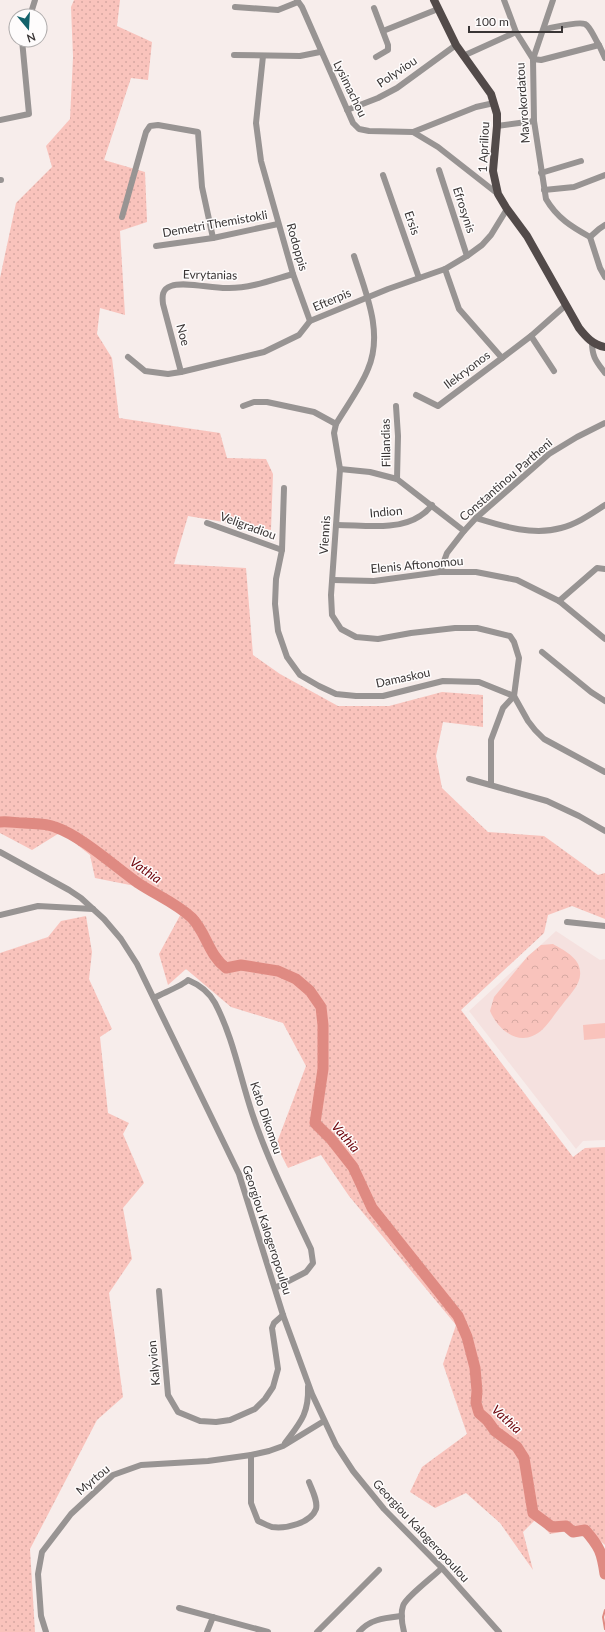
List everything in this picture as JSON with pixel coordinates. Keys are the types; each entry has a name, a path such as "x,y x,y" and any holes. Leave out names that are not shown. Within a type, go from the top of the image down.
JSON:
{"main road":[{"name":"1 Apriliou","path":"434,0 456,45 491,94 494,103 498,126 493,171 498,194 506,209 527,236 579,328 592,342 605,347"}],"street":[{"name":"Mavrokordatou","path":"504,0 516,32 533,59 534,121 546,199 557,216 590,238"},
{"path":"553,0 544,29 536,46 533,59 549,58 598,45"},
{"path":"235,8 278,10 297,1"},
{"name":"Lysimachou","path":"297,1 302,8 320,52 353,124 359,129 369,131 413,132 438,147 498,194"},
{"path":"374,8 383,31 388,50 376,57"},
{"path":"383,31 438,9"},
{"path":"544,29 578,23 584,24 588,27 605,58"},
{"path":"463,56 516,32"},
{"name":"Polyviou","path":"347,110 378,98 397,88 456,45"},
{"path":"0,120 29,114 23,48"},
{"path":"234,55 300,56 320,52"},
{"name":"Rodoppis","path":"263,56 256,123 265,178 293,274 310,321"},
{"path":"413,132 476,107 494,103"},
{"path":"498,126 534,121"},
{"path":"122,217 146,132 150,126 158,125 198,132 202,188 212,238"},
{"path":"541,173 581,161"},
{"name":"Efrosynis","path":"439,170 467,256"},
{"name":"Ersis","path":"383,175 419,278"},
{"path":"544,190 574,187 605,175"},
{"name":"Efterpis","path":"128,358 145,371 168,374 264,352 299,335 310,321 367,297 445,269 467,256 482,245 491,234 506,209"},
{"name":"Demetri Themistokli","path":"156,246 212,238 278,224"},
{"path":"605,225 590,238 600,268 605,277"},
{"name":"Viennis","path":"354,256 367,297 375,332 374,350 368,369 336,424 334,433 340,469 331,594 332,615 341,629 356,637 378,639 411,633 454,628 477,628 510,636 514,642 518,658 514,696"},
{"name":"Ilekryonos","path":"416,395 438,406 502,358 459,308 445,269"},
{"name":"Evrytanias","path":"163,304 162,296 165,290 171,286 184,285 230,288 251,286 293,274"},
{"name":"Noe","path":"163,304 181,372"},
{"path":"502,358 532,336 566,305"},
{"path":"532,336 554,372"},
{"path":"592,342 592,352 595,360 605,373"},
{"path":"243,406 254,402 267,402 314,412 336,424"},
{"name":"Fillandias","path":"396,406 398,436 397,479"},
{"name":"Constantinou Partheni","path":"440,572 447,553 476,518 549,454 577,437 605,423"},
{"path":"340,469 370,472 397,479 464,531"},
{"name":"Damaskou","path":"284,488 282,550 276,579 275,604 278,631 287,657 300,675 336,694 356,696 383,696 443,681 479,682 514,696"},
{"name":"Indion","path":"336,525 389,525 406,522 420,516 432,505"},
{"path":"476,518 516,529 549,530 562,528 577,522 605,505"},
{"name":"Veligradiou","path":"207,523 282,550"},
{"path":"559,601 597,568 605,569"},
{"name":"Elenis Aftonomou","path":"333,580 374,581 440,572 476,572 517,580 559,601 605,639"},
{"path":"542,652 591,692 605,701"},
{"path":"491,785 491,740 503,708 514,696 535,730 544,738 605,772"},
{"path":"469,779 547,801 579,816 605,831"},
{"name":"Georgiou Kalogeropoulou","path":"0,852 81,898 120,939 137,964 236,1168 283,1315 308,1382 324,1421 336,1445 353,1471 384,1509 442,1568 499,1632"},
{"path":"0,915 38,906 93,909"},
{"path":"567,922 605,926"},
{"name":"Kato Dikomou","path":"154,998 185,984 188,980 200,985 209,994 221,1014 252,1113 272,1167 311,1249 313,1263 306,1272 275,1288"},
{"name":"Kalyvion","path":"159,1291 168,1395 178,1412 200,1421 216,1422 230,1420 255,1409 265,1399 273,1387 278,1369 272,1328 274,1323 283,1315"},
{"path":"283,1446 298,1428 306,1412 308,1382"},
{"name":"Myrtou","path":"46,1632 41,1616 38,1574 42,1552 71,1514 113,1475 141,1465 173,1464 251,1455 283,1446 324,1421"},
{"path":"251,1455 250,1503 258,1521 272,1527 294,1526 309,1518 316,1509 316,1502 310,1482"},
{"path":"404,1632 402,1616 405,1601 442,1568"},
{"path":"317,1632 379,1570"},
{"path":"179,1608 268,1632"},
{"path":"359,1632 365,1625 379,1619 402,1616"},
{"path":"207,1632 213,1617"}],"shaded area":[{"path":"556,931 600,960 605,959 605,1140 583,1141 576,1149 469,1011"}],"green space":[{"path":"74,0 120,0 117,26 152,42 148,80 131,78 104,160 145,172 147,222 120,231 125,315 100,308 97,334 112,358 119,418 220,433 227,458 266,459 273,474 271,530 188,516 174,564 246,568 253,655 280,674 338,706 389,706 442,692 483,695 483,727 443,722 436,756 442,788 488,832 544,836 598,875 605,873 605,919 572,906 548,915 544,933 461,1010 573,1157 585,1148 605,1147 605,1545 586,1528 550,1534 536,1519 523,1532 533,1570 500,1523 466,1493 435,1508 410,1492 422,1467 467,1434 443,1364 456,1325 349,1196 321,1155 288,1168 276,1145 306,1066 283,1023 231,1007 186,969 168,985 159,954 183,910 160,891 95,878 90,855 61,832 32,850 0,833 0,278 16,203 52,167 46,146 70,119 73,57 71,7"},
{"path":"86,916 92,952 89,979 112,1029 100,1037 108,1113 129,1123 123,1134 144,1183 123,1208 132,1259 109,1293 123,1397 97,1420 30,1549 35,1632 0,1632 0,953 48,937 61,921"},
{"path":"553,944 570,954 577,962 580,971 579,980 577,985 543,1029 535,1035 527,1038 519,1038 505,1031 494,1019 490,1011 494,997 528,956 541,945"},
{"path":"605,1023 605,1038 584,1040 583,1025"}],"waterway":[{"name":"Vathia","path":"0,822 43,824 66,832 98,852 138,883 173,903 192,918 197,924 215,957 226,968 241,965 278,971 296,979 310,991 321,1007 323,1025 323,1069 315,1123 331,1139 353,1167 372,1208 458,1316 467,1337 475,1368 477,1391 476,1403 479,1413 487,1420 495,1431 517,1447 524,1458 533,1513 552,1527 566,1526 573,1532 585,1530 600,1550 605,1574"},
{"name":"Vathia","path":"605,1610 603,1617 605,1629"}]}
